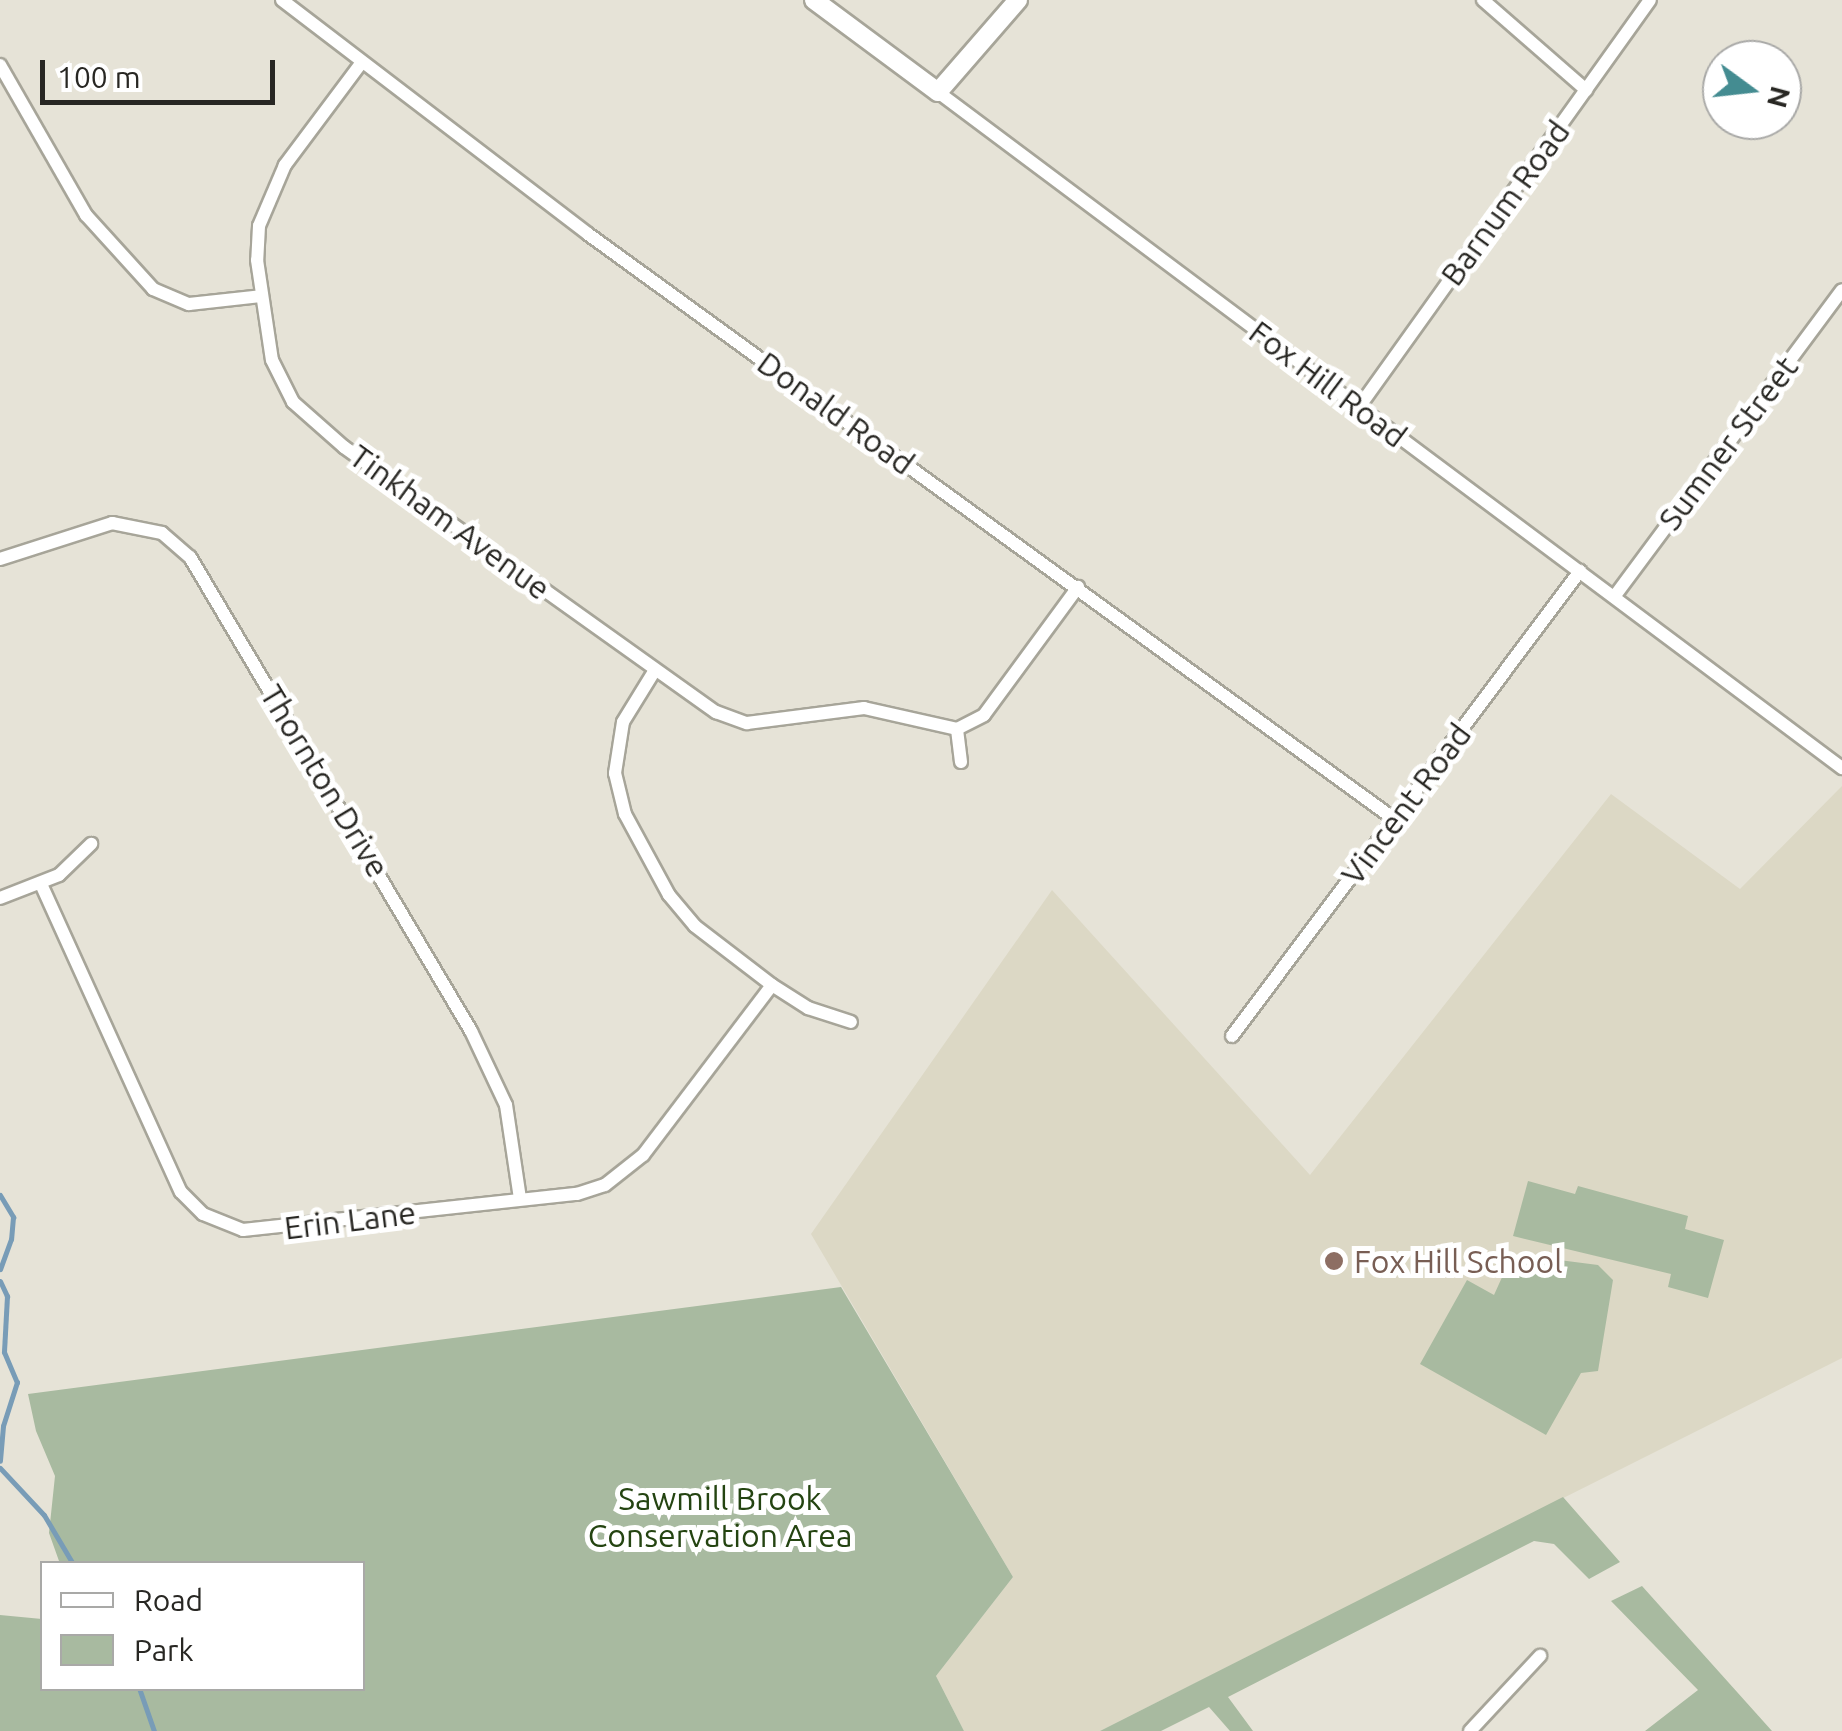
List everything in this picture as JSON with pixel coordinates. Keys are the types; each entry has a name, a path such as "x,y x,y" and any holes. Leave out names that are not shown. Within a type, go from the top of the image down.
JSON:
{"street":[{"name":"Donald Road","path":"282,0 588,234 1394,819"},
{"name":"Fox Hill Road","path":"814,0 1842,768"},
{"path":"938,92 1018,0"},
{"path":"1483,0 1586,90"},
{"name":"Barnum Road","path":"1359,407 1650,0"},
{"name":"Tinkham Avenue","path":"362,62 285,165 267,201 257,242 272,360 282,386 300,409 344,446 716,712 739,722 864,708 957,729"},
{"path":"0,64 86,215 153,289 189,304 261,296"},
{"name":"Sumner Street","path":"1614,596 1842,290"},
{"name":"Thornton Drive","path":"0,559 112,524 162,533 190,557 332,792 487,1063 510,1119 520,1200"},
{"name":"Vincent Road","path":"1232,1036 1580,572"},
{"path":"961,762 957,729 984,715 1078,588"},
{"path":"655,670 620,729 615,759 620,801 686,916 772,986 808,1008 851,1022"},
{"path":"0,898 64,871 92,844"},
{"name":"Erin Lane","path":"40,884 174,1180 203,1214 232,1228 264,1230 586,1192 630,1169 772,986"},
{"path":"1470,1731 1540,1656"}],"shaded area":[{"name":"Fox Hill School","path":"1842,786 1842,1358 1100,1731 964,1731 936,1676 1013,1577 811,1234 1052,890 1310,1175 1611,794 1740,889"}],"green space":[{"path":"1528,1181 1575,1194 1578,1186 1688,1216 1685,1229 1724,1240 1708,1298 1668,1287 1671,1274 1513,1236"},
{"path":"1521,1255 1598,1265 1613,1280 1598,1371 1581,1373 1546,1435 1420,1364 1467,1280 1494,1295 1508,1264"},
{"name":"Sawmill Brook Conservation Area","path":"841,1287 1013,1577 936,1676 964,1731 0,1731 0,1615 40,1619 40,1691 365,1691 365,1561 59,1561 49,1533 55,1476 36,1431 28,1394"},
{"path":"1563,1497 1620,1562 1589,1579 1554,1544 1534,1541 1228,1697 1253,1731 1230,1731 1209,1707 1161,1731 1100,1731"},
{"path":"1642,1586 1772,1731 1645,1731 1698,1690 1611,1601"}],"waterway":[{"path":"0,1195 13,1217 11,1239 0,1269"},
{"path":"0,1281 7,1296 4,1352 17,1382 3,1426 0,1461"},
{"path":"0,1468 44,1515 71,1561"},
{"path":"140,1691 154,1731"}],"place":[{"name":"Fox Hill School","path":"1334,1261"}]}
